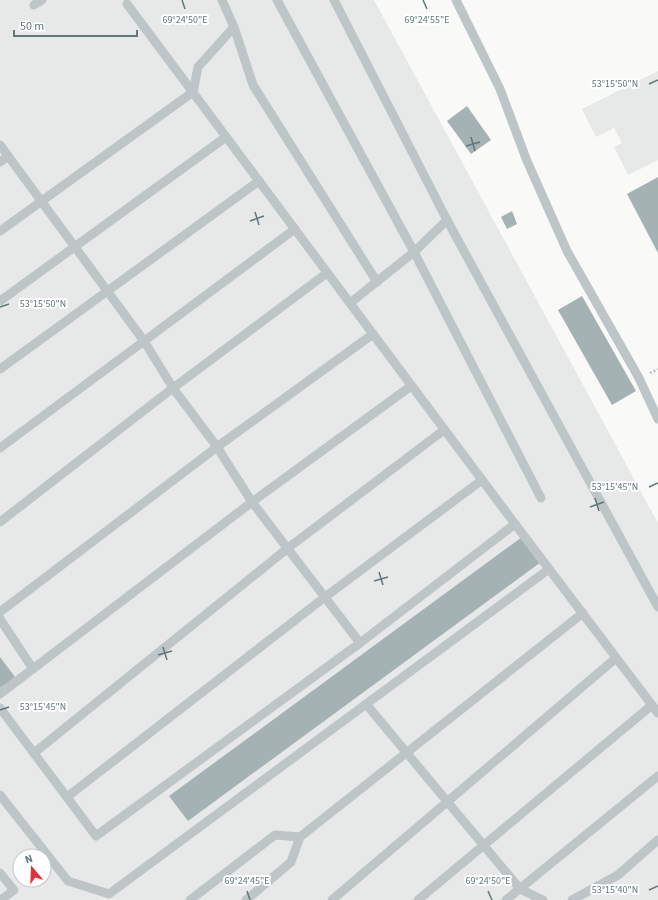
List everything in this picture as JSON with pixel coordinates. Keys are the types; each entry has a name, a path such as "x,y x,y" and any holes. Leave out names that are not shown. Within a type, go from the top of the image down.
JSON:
{"lane":[{"path":"222,0 234,27 253,84 377,282"},
{"path":"277,0 414,252 541,498"},
{"path":"334,0 447,220 658,607"},
{"path":"456,0 500,89 527,161 567,250 639,378 658,419"},
{"path":"127,4 411,386 658,713"},
{"path":"0,231 193,92 198,67 234,27"},
{"path":"0,301 226,137"},
{"path":"0,145 144,341 173,388 217,447 252,502 360,643"},
{"path":"0,162 8,156"},
{"path":"0,369 259,181"},
{"path":"350,303 414,252 447,220"},
{"path":"0,448 295,229"},
{"path":"0,522 173,388 327,273"},
{"path":"0,612 217,447 373,334"},
{"path":"0,694 252,502 411,386"},
{"path":"34,753 288,548 444,430"},
{"path":"67,797 324,596 482,480"},
{"path":"0,708 96,836 360,643 515,524"},
{"path":"0,795 68,881 109,894 549,568"},
{"path":"246,900 291,862 300,837 582,613"},
{"path":"0,619 33,669"},
{"path":"332,900 616,658"},
{"path":"366,704 520,889 543,900"},
{"path":"418,900 652,705"},
{"path":"506,900 658,776"},
{"path":"190,900 275,835 300,837"},
{"path":"572,900 618,875 658,840"},
{"path":"0,873 14,890 1,900"}],"shaded area":[{"path":"0,0 374,0 658,523 658,900 0,900"},
{"path":"658,71 658,160 628,175 614,147 622,143 614,128 596,137 582,109"}],"building":[{"path":"467,106 491,140 471,154 447,121"},
{"path":"658,177 658,253 627,194"},
{"path":"512,211 517,224 507,229 501,217"},
{"path":"582,296 636,391 612,405 558,310"},
{"path":"522,537 541,562 188,821 169,796"},
{"path":"0,657 15,677 0,688"}]}
